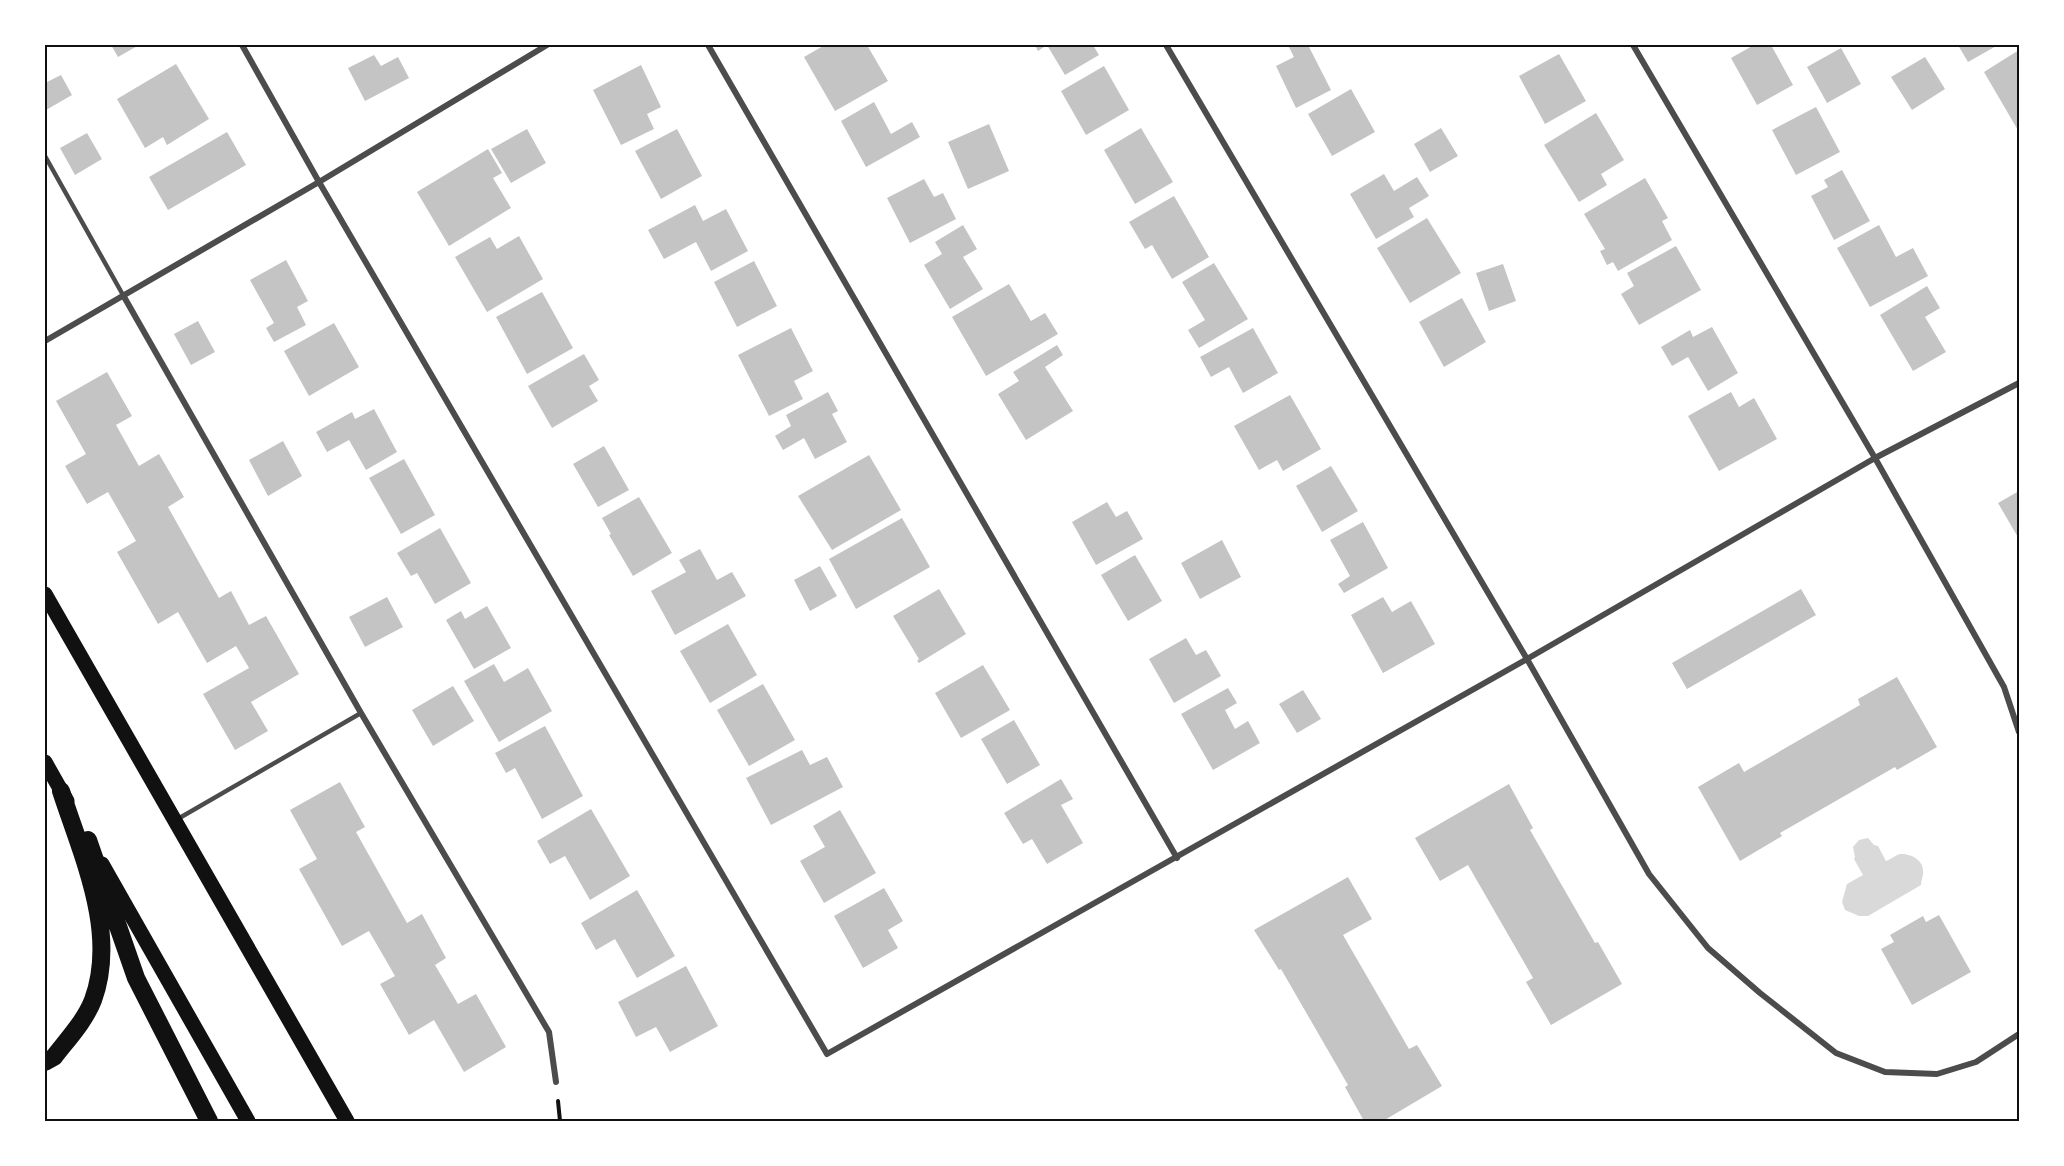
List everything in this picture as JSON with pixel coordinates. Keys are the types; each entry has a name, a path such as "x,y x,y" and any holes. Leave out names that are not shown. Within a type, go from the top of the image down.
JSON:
{"highway":[{"path":"45,1062 54,1057 92,1002 101,966 102,934 96,901 61,791"},
{"path":"88,840 136,978 209,1121"}],"main road":[{"path":"45,594 347,1121"},
{"path":"45,762 248,1121"}],"street":[{"path":"242,45 319,182 827,1054 1178,858 1875,458 2019,383"},
{"path":"45,341 319,182 547,45"},
{"path":"708,45 1178,858"},
{"path":"1166,45 1527,659 1648,874 1708,948 1760,993 1836,1053 1885,1072 1938,1074 1976,1062 2019,1034"},
{"path":"1634,45 1875,458 2004,687 2019,732"},
{"path":"123,295 361,713 549,1032 556,1082"}],"lane":[{"path":"45,156 123,295"},
{"path":"175,821 361,713"}],"shaded area":[{"path":"1868,838 1878,846 1886,861 1900,854 1912,856 1921,863 1923,874 1921,885 1868,916 1859,916 1845,910 1842,902 1847,884 1863,875 1854,859 1853,847 1859,840"}],"building":[{"path":"111,45 139,45 118,57"},
{"path":"825,45 867,45 888,81 835,111 804,57"},
{"path":"1035,45 1047,45 1038,51"},
{"path":"1047,45 1093,45 1099,55 1065,75"},
{"path":"1308,45 1331,90 1296,108 1276,66 1294,57 1289,47"},
{"path":"1754,45 1771,45 1793,85 1757,105 1731,58"},
{"path":"1958,45 1998,45 1968,62"},
{"path":"1841,48 1861,84 1827,103 1807,67"},
{"path":"2019,50 2019,132 1984,72"},
{"path":"1559,54 1586,101 1545,124 1519,76"},
{"path":"374,55 381,66 398,57 409,78 365,101 348,68"},
{"path":"1925,57 1945,89 1912,110 1891,77"},
{"path":"176,64 209,119 167,145 163,137 145,148 117,99"},
{"path":"641,65 661,107 647,114 654,129 621,145 593,90"},
{"path":"1104,66 1129,110 1086,135 1061,91"},
{"path":"61,75 72,95 46,110 45,83"},
{"path":"1351,89 1375,132 1332,156 1308,114"},
{"path":"874,102 891,134 912,122 920,137 866,167 841,121"},
{"path":"1816,107 1840,152 1796,175 1772,130"},
{"path":"1596,113 1624,160 1601,174 1607,185 1579,202 1544,145"},
{"path":"989,124 1009,171 968,189 948,142"},
{"path":"1141,128 1173,182 1135,204 1104,150"},
{"path":"1441,128 1458,156 1430,172 1414,144"},
{"path":"527,129 546,163 511,183 491,149"},
{"path":"677,129 702,176 661,199 635,151"},
{"path":"227,132 246,165 168,210 149,177"},
{"path":"87,133 102,159 75,175 60,148"},
{"path":"488,149 502,173 493,178 511,208 449,246 417,192"},
{"path":"1842,170 1870,221 1834,240 1811,196 1828,187 1824,180"},
{"path":"1384,174 1394,191 1417,177 1429,196 1409,208 1414,217 1376,239 1350,194"},
{"path":"1645,178 1668,218 1662,221 1672,240 1618,271 1613,262 1607,265 1600,251 1605,249 1584,214"},
{"path":"924,179 934,197 943,193 956,219 910,243 887,198"},
{"path":"1174,196 1209,257 1172,279 1152,245 1145,249 1129,222"},
{"path":"695,205 703,221 726,209 748,251 711,271 696,242 664,259 648,230"},
{"path":"1427,218 1461,273 1410,303 1377,248"},
{"path":"963,225 977,249 963,257 983,289 950,309 924,265 942,254 935,242"},
{"path":"1879,225 1896,257 1913,248 1928,276 1870,307 1837,248"},
{"path":"519,236 543,279 487,312 455,257 490,237 497,249"},
{"path":"1676,246 1701,290 1639,325 1621,294 1634,286 1627,273"},
{"path":"286,260 308,301 297,307 306,325 274,342 266,328 274,323 250,280"},
{"path":"754,261 777,306 737,327 714,282"},
{"path":"1214,263 1248,319 1199,348 1188,330 1205,320 1182,282"},
{"path":"1503,264 1516,301 1489,311 1476,273"},
{"path":"1009,284 1031,321 1045,313 1058,334 986,376 952,317"},
{"path":"1927,286 1940,308 1925,317 1946,352 1913,371 1880,315"},
{"path":"542,292 573,348 527,374 496,317"},
{"path":"1462,298 1486,342 1444,367 1419,322"},
{"path":"198,321 215,352 191,365 174,334"},
{"path":"334,323 359,367 309,396 284,351"},
{"path":"1712,327 1738,373 1708,391 1688,357 1672,366 1661,347 1690,330 1693,337"},
{"path":"791,328 813,371 794,381 803,399 769,416 738,355"},
{"path":"1253,328 1278,373 1243,393 1229,367 1211,377 1200,357"},
{"path":"1057,345 1063,355 1045,367 1073,411 1026,440 998,394 1019,381 1013,372"},
{"path":"584,354 599,380 589,386 598,401 552,428 528,386"},
{"path":"107,372 132,416 116,425 139,466 159,454 184,497 168,507 219,598 231,591 249,625 266,616 299,674 251,702 268,731 235,750 203,694 249,668 236,646 207,663 178,612 158,624 117,552 136,541 108,492 87,504 65,466 86,454 56,401"},
{"path":"828,392 838,411 832,414 847,442 815,459 804,438 783,450 775,436 791,426 786,415"},
{"path":"1731,392 1739,407 1754,398 1777,439 1719,471 1688,416"},
{"path":"1290,395 1321,449 1283,471 1277,460 1259,470 1234,426"},
{"path":"374,409 397,452 366,470 349,440 327,452 316,432 352,412 355,419"},
{"path":"283,441 302,476 268,496 249,460"},
{"path":"604,446 629,490 598,507 573,464"},
{"path":"869,455 901,510 832,550 798,496"},
{"path":"404,459 435,515 401,534 369,478"},
{"path":"1331,466 1358,511 1322,532 1296,486"},
{"path":"2019,491 2019,539 1998,503"},
{"path":"639,497 672,553 633,576 609,535 611,534 602,518"},
{"path":"1107,502 1116,517 1127,511 1143,539 1096,565 1072,522"},
{"path":"902,518 930,567 856,609 829,559"},
{"path":"1363,522 1388,568 1344,593 1338,584 1350,576 1330,540"},
{"path":"440,528 471,583 435,604 417,573 411,576 397,553"},
{"path":"1222,540 1241,577 1200,599 1181,563"},
{"path":"700,549 717,580 732,572 746,596 675,635 651,591 686,572 679,560"},
{"path":"1135,555 1162,601 1128,621 1101,575"},
{"path":"820,566 837,596 810,611 794,580"},
{"path":"939,589 966,634 919,663 917,661 919,659 893,616"},
{"path":"1801,589 1816,615 1687,689 1672,663"},
{"path":"387,597 403,627 365,647 349,617"},
{"path":"1383,597 1392,612 1411,601 1435,644 1383,673 1351,615"},
{"path":"487,606 511,648 474,669 446,620 461,611 465,619"},
{"path":"728,624 757,675 710,703 680,651"},
{"path":"1186,638 1196,655 1206,650 1221,676 1174,703 1149,659"},
{"path":"494,664 504,682 528,668 552,711 499,742 464,681"},
{"path":"983,665 1010,710 961,738 935,693"},
{"path":"1897,677 1937,747 1897,770 1895,767 1780,833 1782,836 1740,861 1698,787 1739,763 1744,772 1860,705 1858,699"},
{"path":"763,684 795,740 749,766 717,710"},
{"path":"453,686 474,721 433,746 412,710"},
{"path":"1228,688 1237,703 1225,710 1235,729 1248,721 1260,743 1213,770 1181,714"},
{"path":"1303,690 1321,719 1297,733 1279,704"},
{"path":"1014,720 1040,765 1007,784 981,739"},
{"path":"545,726 583,796 542,819 515,768 506,773 495,753"},
{"path":"802,750 810,765 827,757 843,787 771,825 746,778"},
{"path":"1061,779 1073,799 1061,805 1083,843 1047,864 1032,839 1023,844 1004,813"},
{"path":"340,782 365,827 356,832 407,923 422,914 446,958 435,965 458,1004 476,994 506,1047 464,1072 434,1020 409,1035 380,984 395,976 369,931 342,946 299,869 317,859 290,810"},
{"path":"1509,784 1533,828 1530,830 1595,943 1598,942 1622,984 1551,1025 1526,982 1533,978 1468,865 1440,881 1415,838"},
{"path":"591,809 630,876 590,900 565,856 550,864 537,841"},
{"path":"840,810 876,873 824,903 800,861 825,847 813,826"},
{"path":"1348,877 1372,919 1343,935 1409,1049 1417,1045 1442,1086 1383,1121 1364,1121 1345,1087 1348,1085 1281,969 1279,970 1254,930"},
{"path":"884,888 903,921 888,930 898,948 863,968 834,916"},
{"path":"637,890 675,956 637,978 615,939 596,950 581,923"},
{"path":"1939,915 1971,972 1912,1005 1881,949 1894,942 1890,935 1923,916 1926,922"},
{"path":"686,966 718,1026 670,1052 656,1027 636,1037 618,1002"}]}
